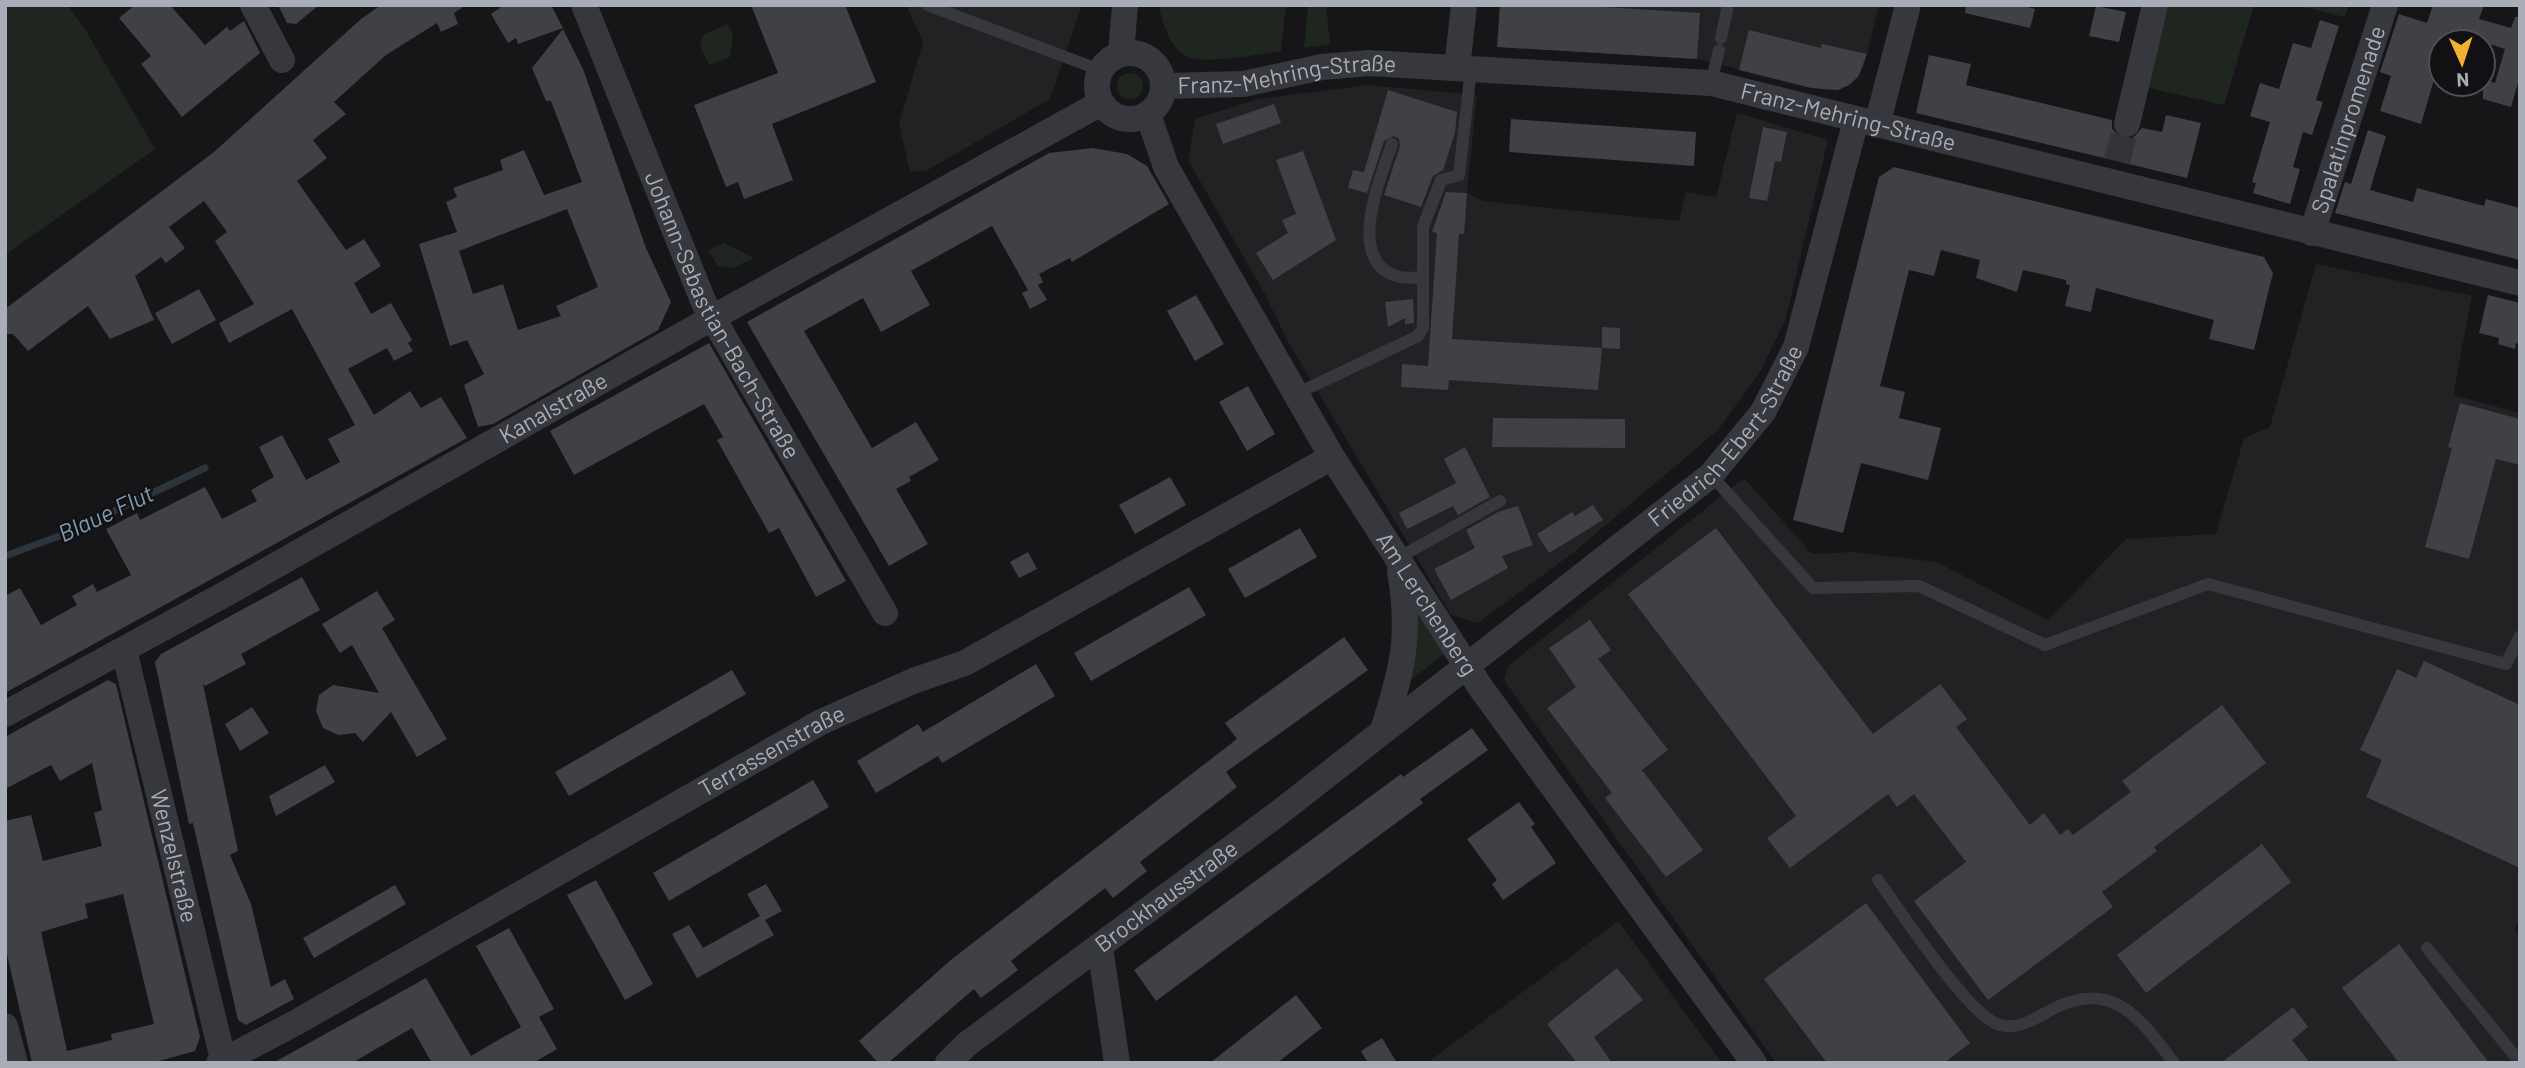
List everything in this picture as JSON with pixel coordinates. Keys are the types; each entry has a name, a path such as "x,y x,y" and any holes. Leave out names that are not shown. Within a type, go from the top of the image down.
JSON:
{"street":[{"path":"253,5 282,60"},
{"name":"Johann-Sebastian-Bach-Straße","path":"584,5 712,317 885,613"},
{"path":"1121,53 1125,5"},
{"path":"1464,5 1464,69"},
{"name":"Friedrich-Ebert-Straße","path":"1466,666 1712,475 1763,412 1796,347 1866,123 1908,5"},
{"path":"2127,124 2155,5"},
{"name":"Spalatinpromenade","path":"2312,233 2385,5"},
{"path":"1132,52 1151,59 1158,66 1164,86 1156,107 1138,118 1117,117 1101,103 1097,92 1100,71 1113,57 1121,53 1132,52"},
{"name":"Franz-Mehring-Straße","path":"1164,86 1243,84 1322,66 1369,63 1711,83 1866,123 2115,172 2312,233 2520,283"},
{"name":"Kanalstraße","path":"5,714 124,650 712,317 1101,103"},
{"name":"Am Lerchenberg","path":"1148,114 1166,167 1298,393 1332,457 1466,666 1754,1063"},
{"name":"Terrassenstraße","path":"222,1062 821,722 913,681 965,663 1332,457"},
{"path":"1383,730 1404,664 1406,609 1398,558"},
{"name":"Wenzelstraße","path":"124,650 222,1062"},
{"name":"Brockhausstraße","path":"948,1063 967,1044 1100,947 1466,666"},
{"path":"1100,947 1117,1063"},
{"path":"5,1026 15,1063"}],"lane":[{"path":"928,5 1100,71"},
{"path":"1711,83 1728,5"},
{"path":"1298,393 1418,336 1423,328 1423,227 1441,180 1459,175 1464,69"},
{"path":"1392,144 1370,212 1373,255 1385,271 1398,277 1423,278"},
{"path":"1712,475 1814,588 1919,586 2045,645 2208,584 2506,664 2520,636"},
{"path":"1398,558 1500,500"},
{"path":"1878,880 1975,1010 2000,1025 2027,1024 2080,999 2105,999 2126,1007 2141,1019 2174,1063"},
{"path":"2427,948 2520,1062"}],"shaded area":[{"path":"5,5 67,5 86,31 155,149 5,255"},
{"path":"906,5 1082,5 1050,99 928,170 910,172 899,124 923,42"},
{"path":"1159,5 1286,5 1281,51 1216,60 1192,58 1178,50 1170,39"},
{"path":"1308,5 1326,5 1330,44 1304,48"},
{"path":"1500,5 1879,5 1864,66 1858,77 1838,90 1825,90 1697,59 1497,47"},
{"path":"2165,5 2254,5 2224,105 2145,87"},
{"path":"2295,5 2349,5 2345,17"},
{"path":"728,24 733,36 730,57 709,65 700,46 704,34"},
{"path":"1130,73 1139,77 1143,86 1139,95 1130,99 1121,95 1117,86 1121,77"},
{"path":"1368,85 1477,95 1467,193 1483,201 1679,221 1686,192 1716,197 1737,113 1828,140 1786,318 1760,372 1718,430 1574,552 1478,623 1451,615 1287,340 1266,296 1188,160 1195,119 1258,99"},
{"path":"724,243 754,258 732,268 718,266 708,250"},
{"path":"2316,264 2472,296 2453,395 2520,413 2520,917 2515,930 2520,934 2520,1063 1776,1063 1504,680 1508,666 1744,478 1812,554 1852,552 1937,562 2048,620 2126,539 2216,534 2244,438 2270,427"},
{"path":"1416,610 1449,650 1411,680"},
{"path":"1618,921 1722,1063 1427,1063"}],"building":[{"path":"135,5 170,5 205,45 227,27 230,31 244,21 260,53 182,117 141,64 151,56 119,18"},
{"path":"278,5 319,5 296,24 287,23"},
{"path":"381,5 466,5 454,13 458,24 441,32 437,23 386,55 334,102 346,114 313,140 327,158 297,181 346,250 364,239 381,266 354,283 371,314 391,303 412,340 408,343 413,351 394,361 387,348 348,369 374,415 410,391 421,408 441,397 467,438 5,693 5,596 20,588 41,625 77,605 72,596 93,584 97,592 131,575 106,529 137,513 140,520 205,487 222,519 257,501 251,490 274,477 259,447 282,435 306,480 340,462 328,439 355,425 292,309 229,343 219,323 254,304 215,241 227,232 204,201 169,227 185,248 166,263 161,257 135,276 154,320 110,339 88,306 28,351 13,334 5,334 5,309 214,152 361,19"},
{"path":"504,5 551,5 563,28 518,44 516,38 508,43 491,14"},
{"path":"751,5 845,5 876,82 772,124 793,180 744,199 738,182 726,187 694,105 778,73"},
{"path":"1500,5 1571,5 1700,13 1697,59 1497,47"},
{"path":"1966,5 2020,5 2035,9 2030,28 1965,13"},
{"path":"2433,5 2484,5 2479,19 2511,28 2515,17 2520,17 2520,76 2511,107 2483,99 2497,98 2497,76 2505,49 2497,46 2497,28 2427,28 2429,98 2421,124 2380,111 2391,76 2380,72 2399,14 2427,23"},
{"path":"2096,6 2126,12 2119,42 2089,36"},
{"path":"2320,20 2339,26 2316,100 2323,102 2312,135 2303,132 2293,167 2300,169 2290,204 2253,193 2256,183 2252,182 2270,122 2250,116 2260,83 2279,89 2293,43 2311,48"},
{"path":"563,29 583,69 646,248 671,302 658,330 493,424 478,427 464,385 484,374 467,340 450,346 419,244 457,232 446,202 457,197 453,188 503,170 500,160 524,150 544,195 582,182 551,101 546,101 532,68","holes":["567,209 598,287 556,306 561,316 518,330 503,284 473,294 459,251"]},
{"path":"1749,30 1821,48 1822,44 1867,54 1858,77 1849,85 1838,90 1811,88 1739,70"},
{"path":"1929,55 1971,64 1966,85 2112,120 2112,129 2123,139 2132,139 2142,128 2162,132 2166,115 2201,123 2187,178 1916,113"},
{"path":"1388,90 1457,112 1455,133 1443,170 1433,176 1421,207 1384,195 1400,146 1399,139 1394,136 1384,141 1367,193 1348,188 1353,170 1364,172"},
{"path":"1274,104 1281,123 1223,144 1216,124"},
{"path":"1511,119 1696,132 1694,166 1509,152"},
{"path":"1763,127 1787,132 1781,162 1775,161 1767,201 1749,198"},
{"path":"2368,130 2386,136 2370,190 2413,202 2417,188 2484,206 2486,199 2520,208 2520,260 2335,213 2345,182 2351,184"},
{"path":"1093,148 1127,154 1147,166 1169,204 1072,262 1070,258 1039,274 1043,282 1038,285 1047,300 1030,309 1022,293 1028,290 992,226 911,271 930,305 881,332 863,298 804,331 872,448 916,422 939,460 909,477 911,481 896,489 928,544 889,566 747,322 1049,153"},
{"path":"1303,151 1336,240 1273,280 1256,253 1288,233 1282,220 1296,214 1276,160"},
{"path":"1894,167 2264,257 2273,273 2254,350 2209,339 2214,320 2096,288 2091,312 2065,306 2070,285 2066,284 2066,280 2023,270 2017,292 1976,278 1980,260 1941,250 1934,276 1909,270 1880,386 1905,392 1899,418 1941,428 1928,480 1861,463 1843,533 1793,520 1879,177"},
{"path":"1446,192 1467,193 1464,234 1459,234 1452,339 1602,348 1598,390 1449,380 1448,390 1401,387 1402,364 1428,366 1437,233 1432,232"},
{"path":"199,289 216,320 172,344 155,313"},
{"path":"1196,295 1224,344 1195,361 1167,311"},
{"path":"2488,295 2520,303 2520,344 2516,343 2515,349 2498,344 2499,338 2479,333"},
{"path":"1413,299 1414,323 1405,324 1405,318 1388,327 1385,302"},
{"path":"1602,327 1620,328 1620,349 1602,348"},
{"path":"709,343 846,581 816,597 779,528 769,533 717,440 723,437 704,404 574,475 550,431"},
{"path":"1248,386 1275,434 1247,451 1219,402"},
{"path":"2460,403 2520,419 2520,465 2496,459 2469,559 2425,547 2452,448 2448,447"},
{"path":"1493,418 1625,419 1625,448 1492,447"},
{"path":"1465,447 1490,497 1458,515 1453,506 1407,529 1399,513 1456,483 1444,459"},
{"path":"1170,477 1186,505 1135,534 1119,505"},
{"path":"1593,505 1603,520 1549,553 1537,534 1572,512 1575,516"},
{"path":"1518,506 1533,545 1502,556 1508,568 1451,600 1434,569 1475,548 1466,530 1498,512"},
{"path":"1300,528 1317,557 1245,598 1228,569"},
{"path":"1716,528 1873,734 1940,684 1967,719 1956,727 2030,825 2044,813 2060,835 2068,829 2073,835 2131,792 2122,781 2222,705 2266,763 2154,847 2157,851 2102,892 2113,907 1988,1000 1914,901 1966,862 1914,794 1897,807 1888,794 1790,868 1767,838 1796,816 1628,594"},
{"path":"1028,552 1037,569 1019,578 1010,562"},
{"path":"302,577 320,610 241,654 246,664 205,686 203,684 238,851 230,855 251,904 271,987 285,979 294,999 246,1025 238,1020 193,823 189,824 155,662 161,654"},
{"path":"1189,587 1206,615 1091,681 1074,653"},
{"path":"377,591 395,620 382,628 447,739 417,757 391,712 363,742 355,733 338,735 323,728 316,711 319,695 333,685 379,693 352,645 340,653 322,624"},
{"path":"1590,620 1611,650 1598,659 1668,750 1642,770 1703,850 1666,877 1605,798 1612,793 1547,708 1576,687 1549,648"},
{"path":"1344,637 1368,670 1226,772 1237,787 1140,862 1147,871 1113,898 1105,888 1011,961 1018,970 981,998 974,989 888,1063 878,1063 859,1041 952,959 1237,739 1225,723"},
{"path":"2424,661 2520,705 2520,868 2366,797 2382,760 2360,750 2397,669 2416,678"},
{"path":"1036,664 1055,696 942,763 938,756 876,793 857,761 918,724 923,732"},
{"path":"732,670 746,694 569,796 555,772"},
{"path":"108,680 116,684 200,1037 195,1051 152,1063 32,1063 5,946 5,821 31,815 43,861 102,846 94,813 102,810 92,763 60,781 51,765 5,789 5,737","holes":["123,894 154,1024 111,1034 112,1040 67,1051 41,932 88,918 85,904"]},
{"path":"252,707 269,733 240,751 225,724"},
{"path":"1472,728 1488,750 1420,799 1423,803 1156,1001 1134,970 1401,774 1403,777"},
{"path":"325,765 335,782 276,816 269,796"},
{"path":"813,780 829,807 669,901 653,873"},
{"path":"1519,802 1535,824 1531,827 1556,863 1503,900 1492,884 1497,880 1467,839"},
{"path":"2262,844 2291,882 2146,993 2117,955"},
{"path":"596,880 653,984 625,1000 567,895"},
{"path":"766,884 782,911 765,920 774,935 697,978 672,934 689,925 703,948 760,916 747,894"},
{"path":"395,885 406,904 314,958 303,938"},
{"path":"1866,903 1970,1043 1944,1063 1827,1063 1764,979"},
{"path":"509,928 554,1009 539,1017 557,1049 533,1063 432,1063 412,1028 352,1063 273,1063 426,978 471,1056 521,1027 476,946"},
{"path":"2399,944 2489,1063 2399,1063 2342,988"},
{"path":"1617,968 1643,1000 1594,1037 1612,1063 1577,1063 1547,1024"},
{"path":"1296,995 1322,1028 1277,1063 1210,1063"},
{"path":"2293,1007 2308,1027 2292,1040 2310,1063 2221,1063"},
{"path":"1382,1038 1397,1063 1368,1063 1361,1051"}],"waterway":[{"name":"Blaue Flut","path":"5,556 70,532 205,468"}],"tunnel":[{"path":"2117,161 2127,124"}]}
